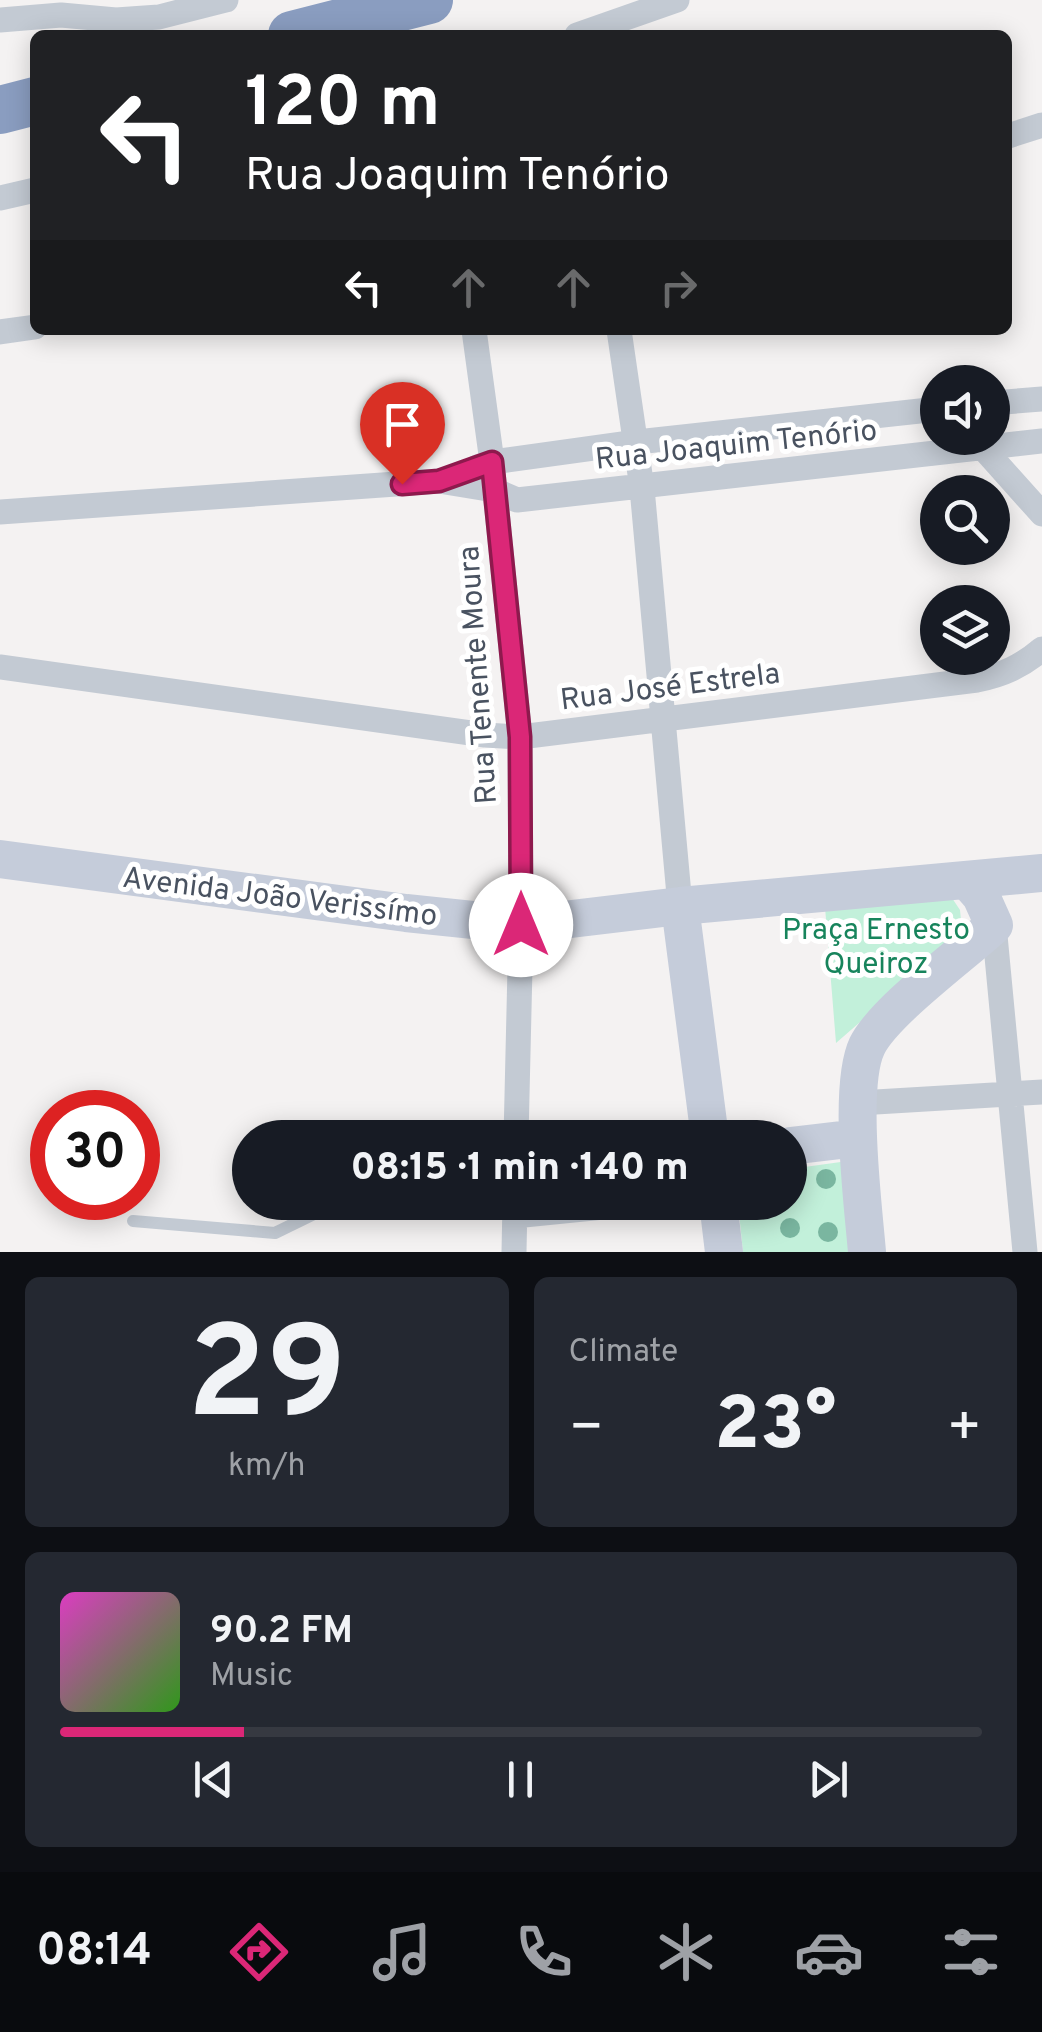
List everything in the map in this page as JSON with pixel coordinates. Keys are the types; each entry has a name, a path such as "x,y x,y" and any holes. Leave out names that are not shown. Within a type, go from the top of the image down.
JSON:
{"highway":[{"path":"312,30 429,0"},
{"path":"0,110 30,102"}],"street":[{"path":"0,20 158,16 226,0"},
{"path":"590,30 677,0"},
{"path":"1012,135 1042,125"},
{"path":"0,198 30,191"},
{"path":"0,332 30,329"},
{"name":"Rua Tenente Moura","path":"475,335 520,737 516,1120"},
{"path":"620,335 637,442 680,906 708,1120"},
{"path":"1010,401 1042,398"},
{"name":"Rua Joaquim Tenório","path":"439,481 492,462 920,411"},
{"name":"Rua Joaquim Tenório","path":"1010,442 1042,441"},
{"name":"Rua Joaquim Tenório","path":"0,512 439,481 494,490 517,500 642,488 920,451"},
{"path":"991,455 1042,514"},
{"name":"Rua José Estrela","path":"0,667 520,737 662,722 1002,675 1042,648"},
{"name":"Avenida João Verissímo","path":"0,859 521,925 680,906"},
{"path":"680,906 1042,873"},
{"path":"968,880 981,896 994,925 1011,1094 1033,1222 1026,1252"},
{"path":"866,1252 859,1120 860,1072 867,1046 884,1023 994,925"},
{"path":"807,1140 859,1120 1042,1092"},
{"path":"514,1252 515,1220"},
{"path":"720,1220 724,1252"}],"lane":[{"path":"134,1221 275,1233 302,1220"}],"green space":[{"name":"Praça Ernesto Queiroz","path":"952,898 960,910 962,930 836,1043 825,907"},
{"path":"848,1161 852,1252 743,1252 740,1220 807,1220 807,1167"}],"route":[{"path":"402,484 439,481 492,462 520,737 521,925"}]}
